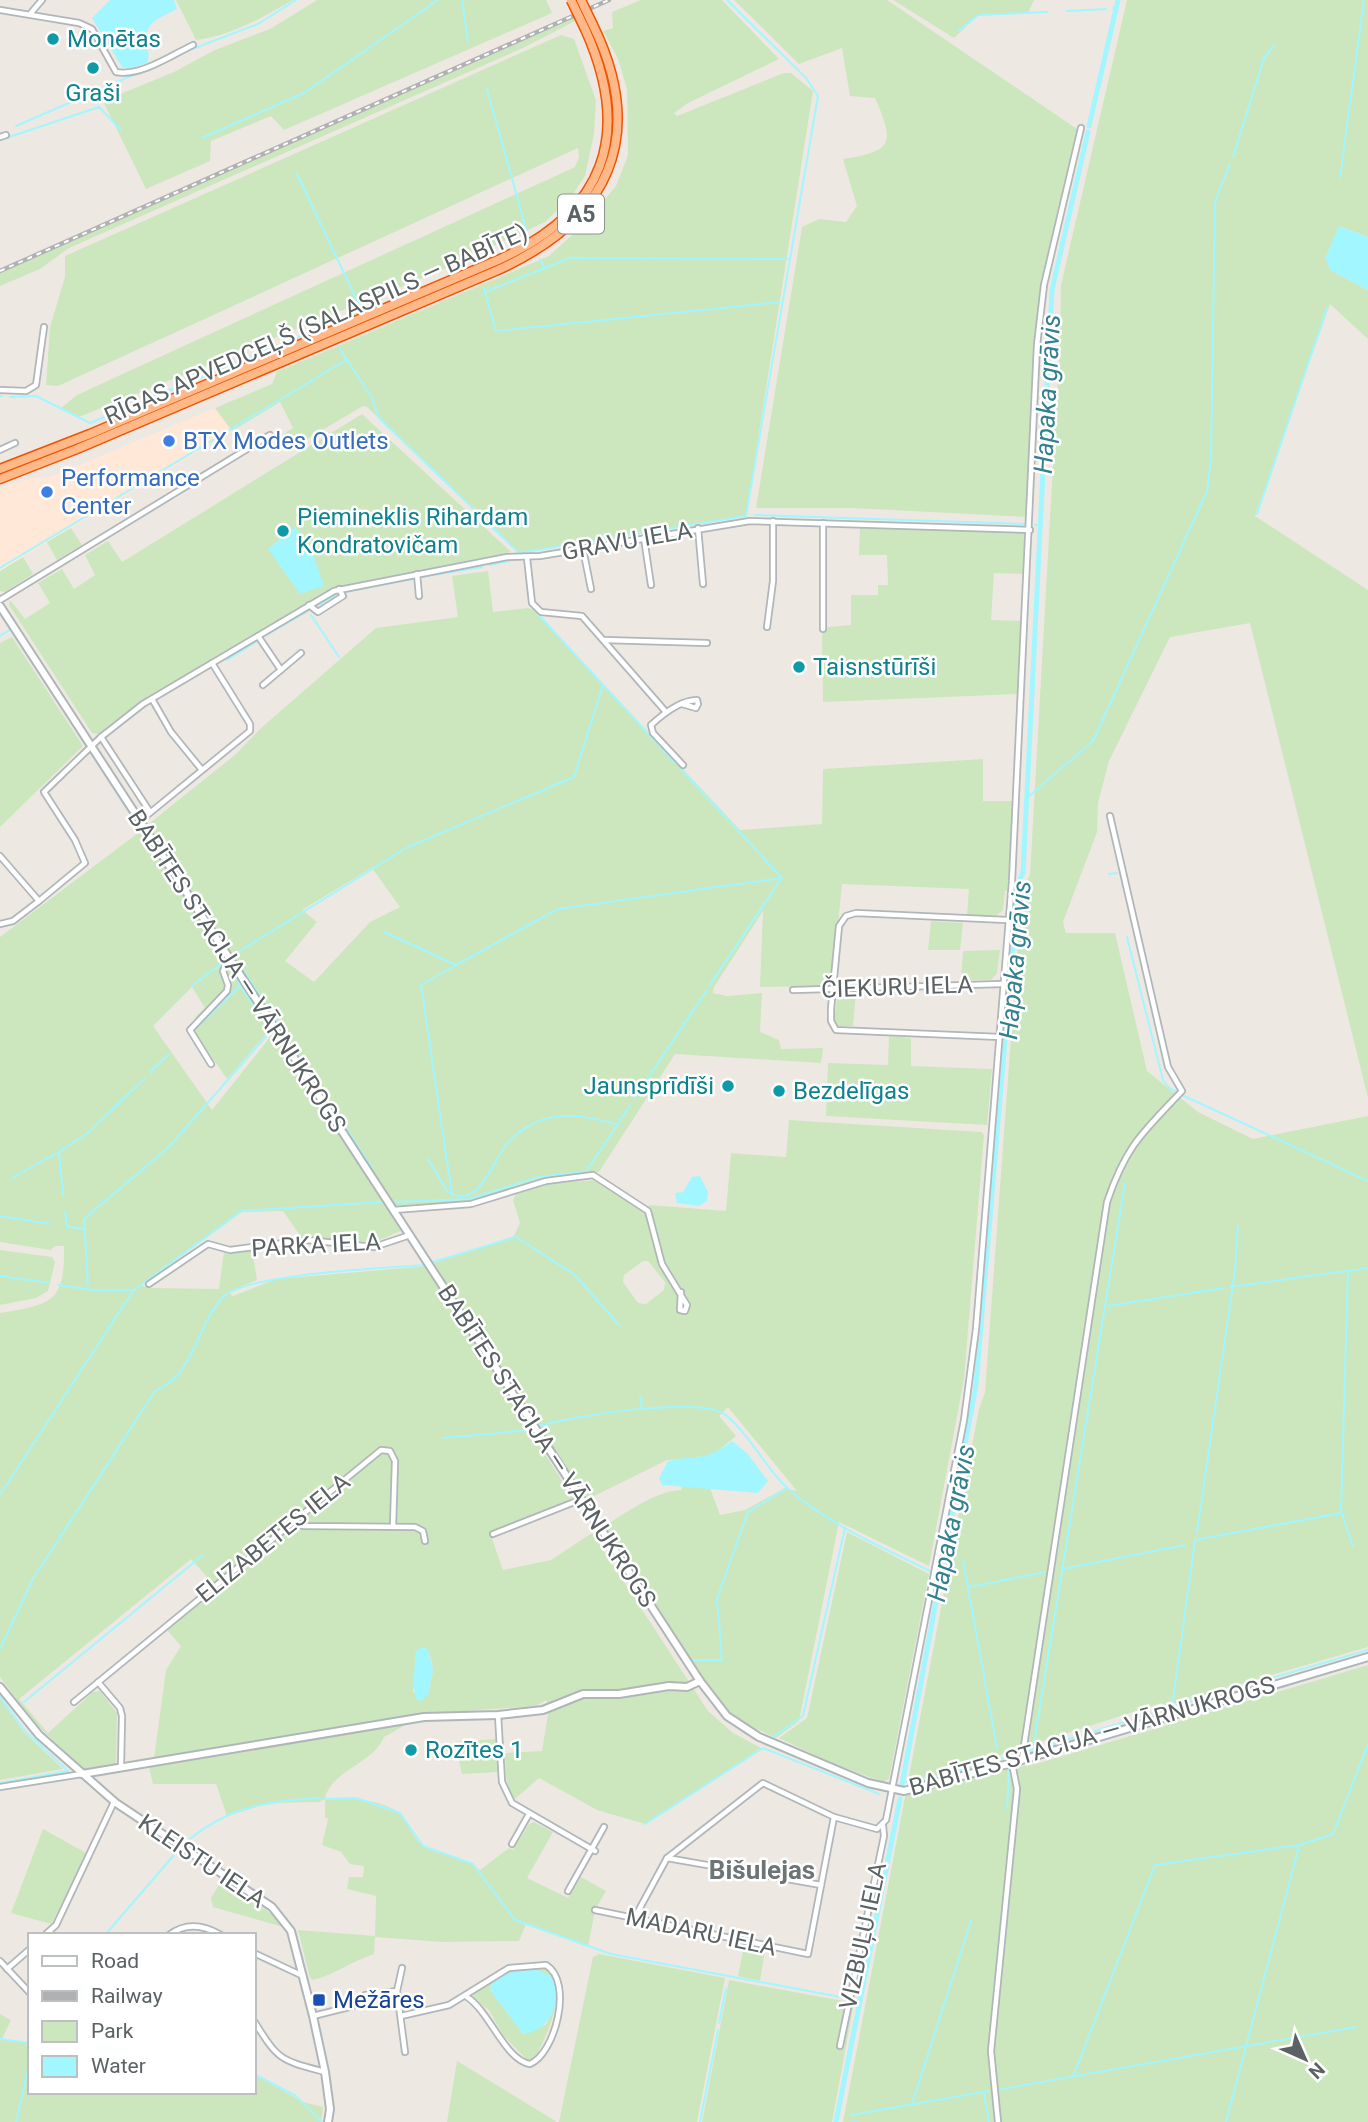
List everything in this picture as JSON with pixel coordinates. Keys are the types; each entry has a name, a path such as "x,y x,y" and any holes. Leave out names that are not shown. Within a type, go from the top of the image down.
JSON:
{"highway":[{"name":"RĪGAS APVEDCEĻŠ (SALASPILS — BABĪTE)","path":"0,478 77,449 498,270 537,251 565,231 598,191 615,141 615,87 589,27 571,0"},
{"name":"RĪGAS APVEDCEĻŠ (SALASPILS — BABĪTE)","path":"0,469 75,440 505,256 557,226 590,186 601,160 608,129 605,83 581,0"},
{"path":"75,440 80,443 77,449"}],"main road":[{"name":"BABĪTES STACIJA — VĀRNUKROGS","path":"0,607 700,1681 727,1716 758,1737 892,1791 923,1788 1012,1763 1368,1657"},
{"path":"82,1774 424,1717 498,1715 543,1710 583,1694 619,1694 669,1686 687,1687 700,1681"},
{"name":"KLEISTU IELA","path":"0,1687 30,1725 114,1802 272,1907 291,1931 325,2072 330,2109 328,2122"}],"street":[{"path":"30,14 42,0"},
{"path":"0,10 79,23 92,29 116,72 121,73 146,67 193,45"},
{"name":"VIZBUĻU IELA","path":"840,2046 884,1836 883,1826 964,1420 976,1329 1016,819 1037,345 1044,285 1081,128"},
{"path":"0,390 26,391 36,385 44,327"},
{"path":"0,600 270,435"},
{"path":"0,450 15,443"},
{"path":"767,627 773,581 773,521"},
{"name":"GRAVU IELA","path":"39,901 85,863 44,792 101,737 152,699 339,589 508,557 527,558 698,528 773,521 1030,530"},
{"path":"823,523 823,629"},
{"path":"698,528 703,584"},
{"path":"645,538 651,585"},
{"path":"583,549 591,589"},
{"path":"527,558 532,603 541,612 582,616 666,712"},
{"path":"417,573 419,596"},
{"path":"309,605 318,612 343,596 339,589"},
{"path":"258,636 281,670"},
{"path":"603,640 707,643"},
{"path":"263,685 301,653"},
{"path":"140,822 251,727 212,663"},
{"path":"152,699 171,732 202,770"},
{"path":"682,704 650,725 653,733 683,765"},
{"path":"101,737 150,812"},
{"path":"1022,1759 1107,1202 1120,1162 1133,1142 1182,1091 1168,1067 1110,816"},
{"path":"0,856 39,901 13,921 0,924"},
{"path":"1000,1037 836,1030 831,1021 839,926 846,916 856,913 1007,920"},
{"path":"211,1064 190,1030 227,991 228,985 223,971 229,959"},
{"name":"ČIEKURU IELA","path":"793,990 1002,984"},
{"path":"393,1210 471,1204 546,1181 593,1175 649,1211 662,1264 681,1292"},
{"name":"PARKA IELA","path":"149,1284 208,1244 230,1250 307,1240 374,1247 411,1235"},
{"name":"ELIZABETES IELA","path":"74,1702 385,1449 393,1455 394,1461 393,1527"},
{"path":"493,1534 582,1500"},
{"path":"295,1520 303,1526 420,1528 425,1541"},
{"path":"98,1682 120,1708 121,1767"},
{"path":"498,1715 505,1792 512,1803 593,1850"},
{"path":"998,2122 991,2051 1017,1788 1012,1763"},
{"path":"0,1787 82,1774"},
{"path":"635,1917 667,1858 764,1783 834,1816 870,1828 883,1826"},
{"path":"47,1933 56,1925 114,1802"},
{"path":"512,1844 529,1814"},
{"path":"667,1858 821,1885 834,1816"},
{"path":"568,1891 604,1827"},
{"path":"681,1847 684,1859"},
{"name":"MADARU IELA","path":"595,1910 808,1954 821,1885"},
{"path":"172,1933 181,1927 205,1927 217,1933"},
{"path":"181,1927 186,1933"},
{"path":"7,1969 28,1950"},
{"path":"256,1954 303,1976"},
{"path":"0,1961 28,1991"},
{"path":"401,2016 443,2007 467,1997 485,1980 509,1968 539,1964 553,1970 559,1979 558,2014 539,2059 530,2064 521,2062 510,2051 485,2012 467,1997"},
{"path":"402,1968 397,1991 405,2052"},
{"path":"313,2016 353,2006 365,1996 397,1991"},
{"path":"256,2024 277,2056 289,2063 325,2072"}],"shaded area":[{"path":"215,408 232,431 0,571 0,488 32,478 53,476"}],"green space":[{"path":"176,0 293,0 234,30 196,40"},
{"path":"317,0 546,0 552,13 284,130 271,116 211,141 210,161 146,189 103,101 174,72 215,50 270,29"},
{"path":"641,0 722,0 779,59 688,103 674,113 677,116 784,73 791,73 813,91 746,516 519,553 367,407 363,406 287,451 276,439 293,428 280,402 232,431 215,408 272,384 277,372 549,256 587,221 616,186 628,155 627,89 618,59 603,31 613,28 612,12"},
{"path":"734,0 887,0 1077,129 1041,283 1034,346 1028,517 852,508 756,508 802,227 819,219 846,222 857,206 843,159 872,153 885,143 887,135 875,98 850,96 842,48 799,64"},
{"path":"893,0 1034,0 1028,13 978,15 954,38"},
{"path":"1127,0 1368,0 1368,237 1339,226 1330,270 1368,290 1368,339 1330,304 1255,516 1368,590 1368,1098 1250,623 1170,637 1109,761 1098,803 1097,832 1063,922 1066,933 1115,933 1147,1071 1198,1112 1253,1139 1368,1116 1368,1647 1166,1706 1161,1703 1000,1755 1002,1770 1036,1764 1368,1665 1368,2122 843,2122 979,1409 985,1392 1019,928 1024,886 1030,875 1061,285"},
{"path":"574,17 575,21 523,48 69,248 40,269 0,286 0,273"},
{"path":"561,35 574,39 596,100 594,134 585,176 571,197 545,222 440,271 79,417 61,408 77,395 575,167 579,157 578,148 58,386 46,385 50,327 65,277 65,256"},
{"path":"362,414 511,552 334,588 138,704 98,734 92,733 9,605 10,600 25,619 50,603 38,583 62,569 74,589 95,575 85,555 108,541 122,562"},
{"path":"860,527 1023,532 1027,536 1026,574 994,573 991,620 1024,621 1019,694 823,702 822,633 827,627 851,625 851,595 878,595 878,585 888,585 887,555 859,555"},
{"path":"71,528 82,545 57,560 47,542"},
{"path":"23,557 33,574 5,592 0,591 0,571"},
{"path":"488,571 493,612 528,608 534,610 740,830 822,824 823,769 983,759 983,801 1014,801 1003,910 997,915 967,915 969,889 842,884 832,986 760,987 763,911 714,987 713,993 727,996 762,993 760,1032 779,1040 781,1049 823,1048 821,1063 675,1054 599,1172 537,1181 471,1202 390,1209 401,1231 375,1242 302,1238 283,1211 242,1212 141,1285 151,1288 219,1289 224,1251 252,1250 257,1280 228,1292 233,1296 276,1279 428,1266 528,1414 524,1400 520,1399 434,1263 514,1236 520,1223 513,1200 517,1192 548,1184 593,1180 646,1213 649,1205 726,1211 731,1153 786,1157 789,1120 981,1132 984,1135 964,1379 929,1566 839,1522 799,1721 776,1738 740,1721 718,1702 604,1526 651,1498 682,1490 681,1486 710,1488 720,1515 745,1510 785,1488 797,1491 728,1407 719,1416 736,1436 710,1457 667,1460 584,1501 539,1429 531,1432 573,1498 490,1533 503,1570 551,1560 592,1533 708,1711 733,1733 761,1748 645,1824 597,1810 539,1778 515,1799 511,1794 507,1783 505,1753 542,1751 549,1708 546,1700 536,1706 410,1715 409,1723 384,1737 371,1754 336,1780 325,1798 364,1800 392,1808 402,1816 421,1844 433,1851 465,1860 480,1870 509,1848 513,1850 529,1824 534,1822 553,1832 527,1878 568,1898 581,1877 606,1891 595,1910 588,1947 526,1924 519,1941 442,1942 375,1937 374,1954 313,1980 310,1978 298,1930 375,1936 376,1896 347,1889 349,1877 363,1877 364,1866 350,1864 341,1852 322,1845 328,1819 325,1817 325,1799 319,1802 270,1803 227,1816 216,1784 153,1784 149,1767 156,1765 154,1758 166,1670 181,1646 167,1630 216,1587 191,1559 19,1699 48,1733 93,1692 100,1691 117,1713 116,1764 83,1769 33,1721 0,1677 0,1313 32,1307 52,1298 62,1280 64,1246 55,1246 51,1250 0,1242 0,937 142,830 227,960 145,827 236,754 260,729 376,628 458,617 452,576","holes":["372,868 400,907 370,922 314,982 285,961 317,922 302,910","192,987 205,1008 195,1017 202,1024 195,1030 196,1034 227,1079 275,1024 279,1026 212,1110 153,1026","643,1261 648,1261 665,1282 664,1290 646,1304 638,1303 623,1282 624,1275","416,1651 430,1655 433,1670 428,1695 413,1692"]},
{"path":"12,637 83,746 0,827 0,643"},
{"path":"931,921 963,923 960,950 928,950"},
{"path":"1000,950 997,973 991,980 961,980 963,951"},
{"path":"842,993 856,993 853,1026 839,1026 834,1020 837,999"},
{"path":"889,1036 911,1038 911,1066 992,1069 987,1125 826,1116 828,1063 888,1065"},
{"path":"0,1250 52,1257 55,1262 48,1291 36,1298 0,1305"},
{"path":"847,1532 929,1574 889,1779 883,1782 834,1764 779,1738 807,1718"},
{"path":"0,1698 24,1732 63,1769 0,1780"},
{"path":"496,1739 498,1772 462,1774 455,1742"},
{"path":"43,1829 88,1854 51,1924 11,1913"},
{"path":"218,1876 273,1915 283,1927 213,1907 211,1898 220,1883"},
{"path":"744,1947 765,1951 760,1981 738,1976"},
{"path":"599,1954 725,1978 697,2122 559,2122 593,1957"},
{"path":"539,1965 553,1971 556,1986 533,1968 515,1973 499,1999 523,2034 547,2024 556,1989 556,2005 549,2028 534,2060 528,2061 503,2035 489,2010 472,1998 476,1990 491,1978 511,1970"},
{"path":"729,1980 854,2003 832,2122 702,2122"},
{"path":"0,2014 11,2020 2,2039 28,2043 28,2094 256,2094 256,2075 303,2102 323,2107 321,2122 0,2122"},
{"path":"457,2061 557,2122 447,2122"}],"water":[{"path":"110,0 174,0 177,9 153,22 147,31 147,63 128,69 122,67 92,18"},
{"path":"1339,226 1368,237 1368,290 1330,270 1325,258"},
{"path":"295,527 312,551 324,586 300,594 268,549"},
{"path":"700,1176 708,1192 707,1201 699,1206 677,1203 675,1193 683,1192 692,1177"},
{"path":"732,1441 747,1453 768,1481 758,1493 662,1485 659,1478 668,1461 708,1455"},
{"path":"421,1647 428,1649 433,1670 428,1695 421,1701 416,1699 413,1685 416,1651"},
{"path":"533,1968 553,1977 556,1986 555,2005 552,2014 540,2028 523,2034 490,1990 492,1984 501,1976"}],"waterway":[{"path":"182,53 258,24 296,0"},
{"path":"202,138 304,93 438,0"},
{"path":"462,0 468,41"},
{"path":"339,348 371,396 379,418 519,553 746,516 818,96 806,78 727,0"},
{"name":"Hapaka grāvis","path":"1089,126 1118,0"},
{"path":"1340,177 1364,0"},
{"path":"1067,11 1106,9"},
{"path":"959,31 978,15 1047,12"},
{"path":"1233,157 1264,58 1274,46"},
{"path":"16,126 140,72"},
{"path":"487,89 528,236"},
{"path":"0,140 99,107 121,130"},
{"name":"Hapaka grāvis","path":"902,1785 976,1385 1018,884 1023,873 1052,290 1088,132"},
{"path":"1027,798 1093,741 1207,491 1211,458 1215,202 1230,164"},
{"path":"10,397 36,396 90,423 362,311 297,174"},
{"path":"485,292 570,258 788,259"},
{"path":"540,259 544,267"},
{"path":"484,288 496,331 780,302"},
{"path":"1257,514 1327,308"},
{"path":"0,568 346,360"},
{"path":"755,515 1025,524"},
{"name":"Hapaka grāvis","path":"1035,525 1041,525"},
{"path":"490,565 510,561"},
{"path":"421,577 482,567"},
{"path":"345,592 413,579"},
{"path":"317,606 336,595"},
{"path":"534,610 676,764"},
{"path":"265,636 308,611"},
{"path":"311,615 339,657"},
{"path":"0,636 11,629"},
{"path":"227,660 256,642"},
{"path":"41,674 86,746"},
{"path":"232,956 408,847 574,777 603,685"},
{"path":"91,753 137,824"},
{"path":"681,769 781,877"},
{"path":"1109,874 1117,873"},
{"path":"384,932 456,965 558,909 782,878"},
{"path":"710,985 781,879"},
{"path":"1127,937 1163,1080 1169,1088 1177,1092"},
{"path":"192,986 226,960"},
{"path":"239,964 372,1168"},
{"path":"452,1195 421,985 455,966"},
{"path":"230,969 267,1026"},
{"path":"195,1029 240,986"},
{"path":"634,1099 707,990"},
{"path":"88,1284 84,1219 169,1147 269,1033"},
{"path":"150,1072 169,1054"},
{"path":"63,1195 59,1152 89,1132 145,1078"},
{"path":"1182,1095 1368,1181"},
{"path":"392,1202 470,1199 538,1177 586,1172 630,1106"},
{"path":"428,1159 447,1191 458,1196 467,1195 483,1183 509,1142 541,1120 573,1116 615,1124"},
{"path":"12,1178 57,1153"},
{"path":"1033,1750 1125,1183"},
{"path":"0,1495 133,1291 241,1211 382,1202"},
{"path":"65,1212 67,1226 83,1229"},
{"path":"0,1216 50,1224"},
{"path":"1197,1532 1235,1270 1238,1226"},
{"path":"433,1262 516,1237 575,1275 620,1326"},
{"path":"0,1649 33,1579 155,1391 178,1374 222,1298 236,1290 287,1277 426,1265"},
{"path":"1231,1287 1368,1268"},
{"path":"1348,1270 1341,1511 1353,1546"},
{"path":"0,1276 49,1283"},
{"path":"58,1285 93,1290 132,1290"},
{"path":"1108,1306 1224,1288"},
{"path":"640,1396 642,1409"},
{"path":"539,1426 636,1409 692,1407 713,1410 727,1416 745,1434 784,1485 809,1505 860,1536 932,1572"},
{"path":"443,1438 531,1430"},
{"path":"693,1660 722,1660 717,1599 748,1512 786,1489"},
{"path":"1172,1707 1195,1540 1341,1513"},
{"path":"773,1737 803,1716 845,1528"},
{"path":"1062,1569 1185,1545"},
{"path":"24,1702 203,1555"},
{"path":"963,1560 997,1748"},
{"path":"970,1587 1045,1572"},
{"path":"1168,1708 1368,1650"},
{"path":"0,1697 25,1731 68,1771 0,1783"},
{"path":"1027,1752 1163,1710"},
{"path":"1073,2077 1155,1865 1299,1845 1333,1834 1368,1744"},
{"path":"645,1824 763,1748 879,1794"},
{"path":"903,1782 944,1776 1013,1755"},
{"path":"1007,1808 1009,1771"},
{"path":"184,1844 215,1822 247,1808 282,1801 320,1798"},
{"path":"325,1799 356,1798 400,1813 423,1846 473,1864 515,1920 611,1954 846,1998"},
{"name":"Hapaka grāvis","path":"836,2122 900,1799"},
{"path":"1226,2122 1299,1846"},
{"path":"107,1933 180,1848"},
{"path":"912,2104 971,1921"},
{"path":"719,2023 726,1988"},
{"name":"Hapaka grāvis","path":"853,2000 859,2001"},
{"path":"996,2090 1356,2027"},
{"path":"700,2122 718,2030"},
{"path":"0,2039 28,2043"},
{"path":"16,2122 28,2071"},
{"path":"256,2075 296,2096 322,2122"},
{"path":"851,2115 989,2091"},
{"path":"984,2093 989,2122"}],"railway":[{"path":"0,271 609,0"}],"place":[{"name":"Monētas","path":"53,39"},
{"name":"Graši","path":"93,68"},
{"name":"BTX Modes Outlets","path":"169,441"},
{"name":"Performance Center","path":"47,492"},
{"name":"Piemineklis Rihardam Kondratovičam","path":"283,531"},
{"name":"Taisnstūrīši","path":"799,667"},
{"name":"Jaunsprīdīši","path":"728,1086"},
{"name":"Bezdelīgas","path":"779,1091"},
{"name":"Rozītes 1","path":"411,1750"},
{"name":"Mežāres","path":"319,2000"}],"district":[{"name":"Bišulejas","path":"762,1870"}]}
